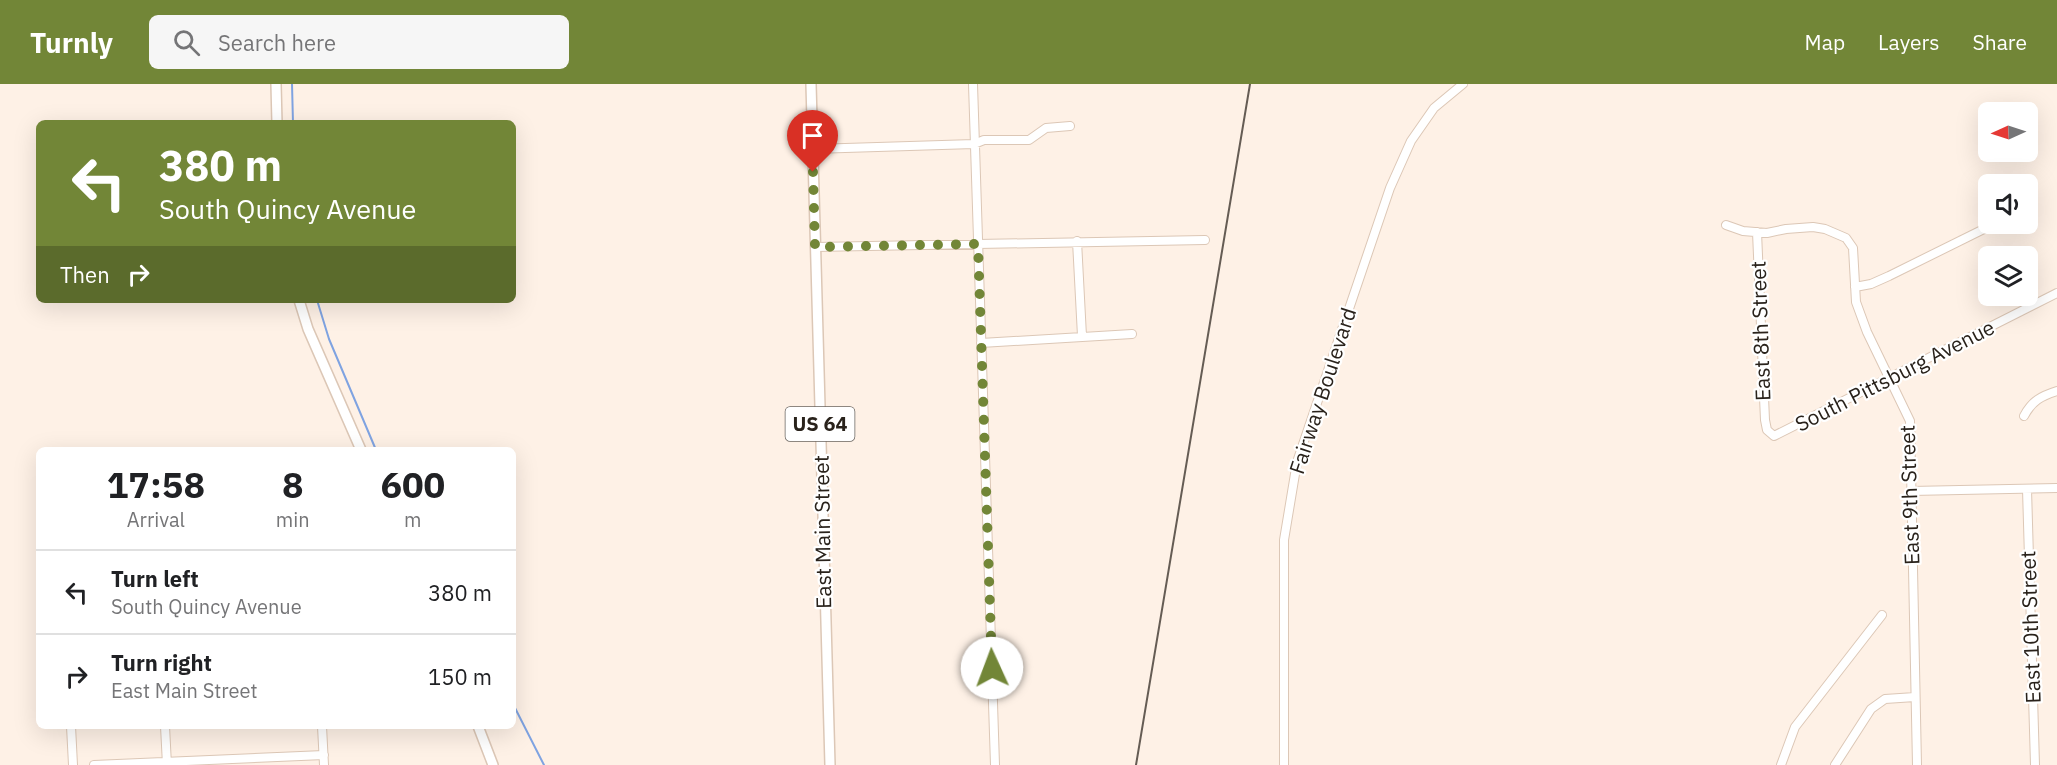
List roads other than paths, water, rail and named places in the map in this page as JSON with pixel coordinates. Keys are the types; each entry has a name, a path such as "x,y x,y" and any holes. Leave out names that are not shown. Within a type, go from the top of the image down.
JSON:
{"main road":[{"path":"276,84 277,120"},
{"name":"East Main Street","path":"811,84 830,765"},
{"path":"300,303 308,329 360,447"},
{"path":"479,729 493,765"}],"street":[{"path":"973,84 995,765"},
{"name":"Fairway Boulevard","path":"1284,765 1284,540 1297,462 1390,188 1411,141 1434,108 1463,84"},
{"path":"813,149 974,144 984,140 1029,140 1046,128 1070,126"},
{"path":"1726,225 1743,231 1757,232"},
{"name":"East 9th Street","path":"1757,232 1767,233 1813,227 1837,232 1846,238 1853,248 1856,302 1910,421 1917,765"},
{"name":"East 8th Street","path":"1757,232 1767,430"},
{"path":"1855,287 1871,284 1889,276 1978,232"},
{"path":"815,247 1205,240"},
{"path":"1077,241 1082,336"},
{"name":"South Pittsburg Avenue","path":"1767,430 1774,436 1779,435 2057,293"},
{"path":"981,342 1132,334"},
{"path":"2024,416 2031,404 2045,394 2057,391"},
{"path":"1911,491 2057,488"},
{"name":"East 10th Street","path":"2027,489 2035,765"},
{"path":"1780,765 1795,727 1882,615"},
{"path":"1835,765 1871,709 1885,699 1915,697"},
{"path":"71,729 73,765"},
{"path":"165,729 167,763"},
{"path":"322,729 324,765"},
{"path":"94,765 324,755"}],"waterway":[{"path":"292,84 293,120"},
{"path":"318,303 329,339 375,447"},
{"path":"516,710 544,765"}],"railway":[{"path":"1136,765 1250,84"}]}
